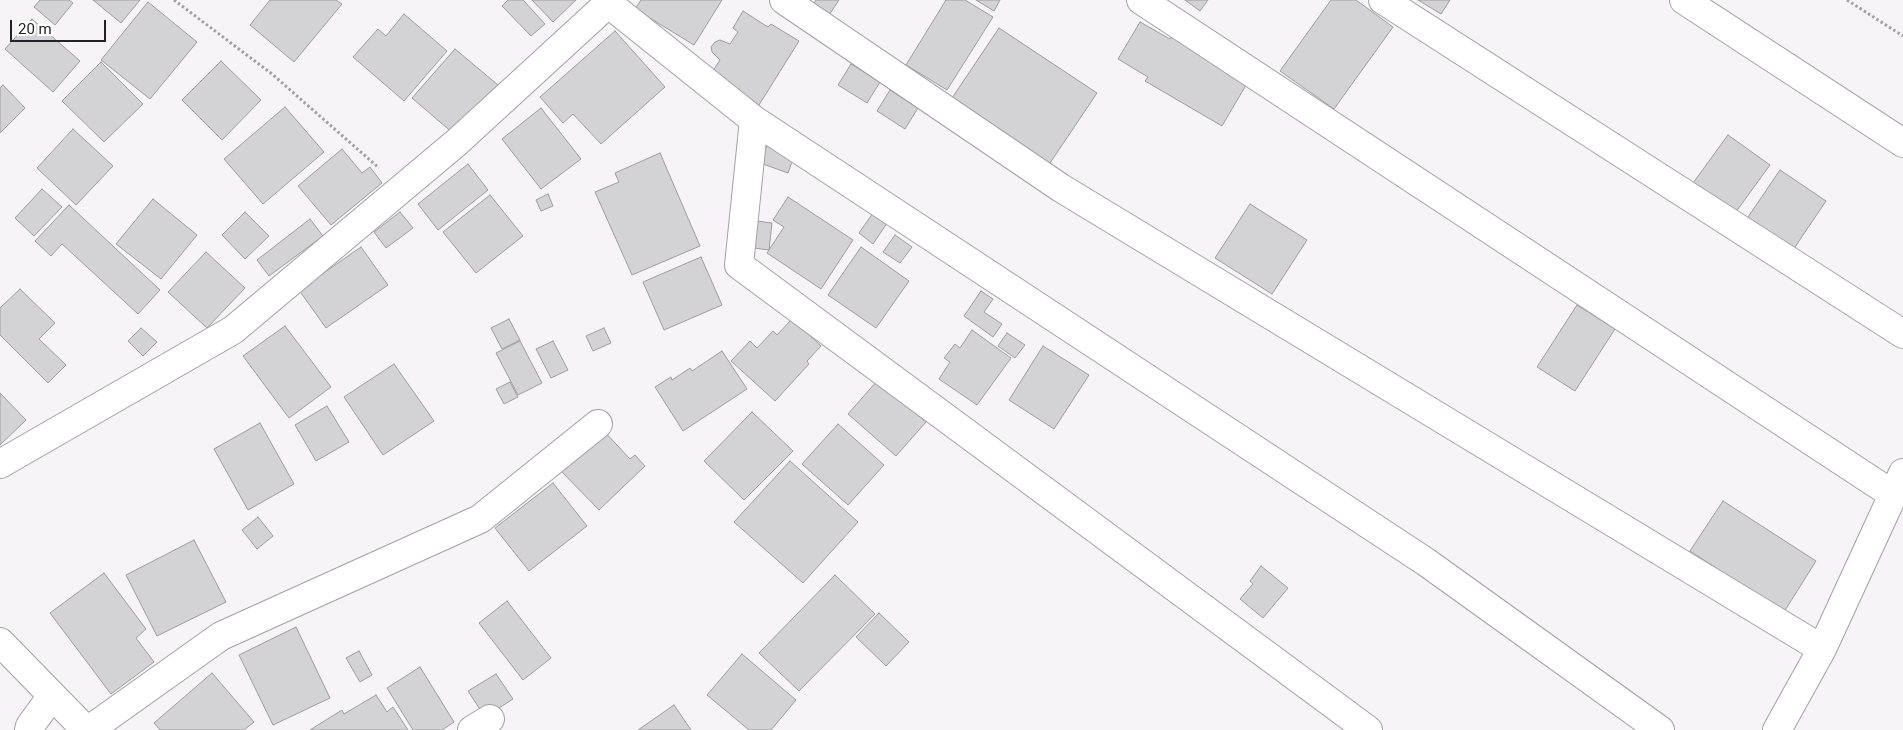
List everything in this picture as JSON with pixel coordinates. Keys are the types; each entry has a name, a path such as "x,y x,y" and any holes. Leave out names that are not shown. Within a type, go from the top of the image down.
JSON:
{"street":[{"path":"784,0 1062,188 1822,648"},
{"path":"1141,0 1897,484 1822,648 1777,730"},
{"path":"1384,0 1903,334"},
{"path":"1684,0 1903,144"},
{"path":"0,464 233,330 456,143 610,2 754,120 1426,562 1660,730"},
{"path":"754,120 739,265 1368,730"},
{"path":"0,642 88,730 220,636 480,520 598,424"},
{"path":"29,730 52,696"}],"path":[{"path":"174,0 272,74 402,188"},
{"path":"1848,0 1903,36"}],"building":[{"path":"40,0 69,0 73,3 55,25 34,7"},
{"path":"93,0 140,0 121,23"},
{"path":"270,0 336,0 342,4 294,62 250,25"},
{"path":"508,0 523,0 545,24 531,36 502,6"},
{"path":"532,0 576,0 553,22"},
{"path":"641,0 722,0 694,45 635,9"},
{"path":"816,0 839,0 827,18 811,8"},
{"path":"946,0 965,0 993,17 947,90 906,65"},
{"path":"976,0 1000,0 994,11"},
{"path":"1185,0 1208,0 1200,11"},
{"path":"1331,0 1356,0 1393,27 1334,109 1280,71"},
{"path":"1418,0 1450,0 1441,14"},
{"path":"148,2 197,42 150,99 101,60"},
{"path":"743,11 768,27 771,24 799,41 759,105 710,75 720,60 712,52 711,47 720,40 730,44 738,32 733,28"},
{"path":"404,14 447,51 404,101 353,57 378,29 386,36"},
{"path":"32,19 80,61 53,92 5,49"},
{"path":"1140,22 1170,39 1172,36 1249,80 1222,126 1145,81 1148,77 1118,59"},
{"path":"999,28 1097,93 1046,169 948,104"},
{"path":"615,31 665,87 601,144 573,114 563,123 540,97"},
{"path":"455,49 498,85 454,134 412,98"},
{"path":"221,61 261,100 222,140 182,100"},
{"path":"101,62 143,104 104,142 62,101"},
{"path":"851,64 880,82 867,103 838,85"},
{"path":"3,85 25,108 0,133 0,88"},
{"path":"890,90 918,108 905,129 877,111"},
{"path":"285,107 324,152 263,204 224,159"},
{"path":"541,108 581,159 541,189 502,139"},
{"path":"73,129 113,166 76,205 37,168"},
{"path":"1728,135 1770,165 1730,220 1688,190"},
{"path":"767,145 793,159 788,173 760,163"},
{"path":"342,149 362,173 370,167 382,183 331,225 298,186"},
{"path":"660,153 700,246 632,275 595,192 619,182 615,173"},
{"path":"468,164 488,190 438,230 418,204"},
{"path":"1780,170 1826,201 1793,250 1746,220"},
{"path":"42,189 62,207 34,236 15,218"},
{"path":"548,194 553,206 541,211 536,200"},
{"path":"490,195 523,236 476,273 443,232"},
{"path":"788,197 853,240 821,289 767,253 784,227 773,220"},
{"path":"153,199 197,235 161,279 116,244"},
{"path":"1250,204 1307,240 1272,294 1215,258"},
{"path":"69,205 160,290 138,314 62,244 51,256 35,241"},
{"path":"245,212 269,236 245,259 222,235"},
{"path":"400,212 413,228 386,248 374,232"},
{"path":"873,213 887,223 873,244 859,233"},
{"path":"310,219 323,236 269,276 257,260"},
{"path":"757,221 772,223 769,250 754,248"},
{"path":"895,235 912,247 900,263 883,252"},
{"path":"361,247 388,285 326,328 299,290"},
{"path":"861,247 909,281 876,328 828,295"},
{"path":"206,252 245,288 207,328 168,292"},
{"path":"701,257 722,305 664,330 643,282"},
{"path":"20,289 55,323 39,339 66,365 48,383 0,335 0,308"},
{"path":"981,291 993,299 984,312 1002,324 993,337 964,316"},
{"path":"1577,305 1615,329 1575,391 1537,367"},
{"path":"509,319 520,340 502,349 491,328"},
{"path":"792,319 821,346 807,361 809,364 775,401 731,361 750,341 757,348 773,331 777,335"},
{"path":"285,326 331,387 289,418 243,356"},
{"path":"141,328 157,342 143,356 128,341"},
{"path":"604,328 611,343 593,351 586,336"},
{"path":"972,330 1011,358 977,405 939,379 950,362 944,358 955,344 960,348"},
{"path":"1007,333 1025,345 1015,358 998,346"},
{"path":"520,341 542,383 518,395 496,353"},
{"path":"553,341 568,370 551,378 536,349"},
{"path":"1043,346 1089,375 1054,429 1009,400"},
{"path":"722,351 747,389 683,431 655,387 671,377 672,380 690,368 692,371"},
{"path":"394,364 434,421 383,455 344,397"},
{"path":"877,381 926,422 896,456 848,414"},
{"path":"510,382 518,397 504,404 496,389"},
{"path":"0,393 26,420 0,445"},
{"path":"327,406 349,442 316,461 295,425"},
{"path":"752,412 793,451 744,500 704,461"},
{"path":"260,423 294,484 248,510 214,449"},
{"path":"838,424 884,465 848,505 802,464"},
{"path":"603,430 630,459 635,455 645,466 599,510 560,470"},
{"path":"790,461 858,522 803,583 734,522"},
{"path":"553,483 587,526 529,571 495,528"},
{"path":"1723,501 1816,561 1784,612 1690,551"},
{"path":"258,517 273,536 257,549 242,530"},
{"path":"194,540 226,602 157,636 126,575"},
{"path":"1261,566 1288,588 1263,618 1240,599 1253,584 1250,581"},
{"path":"104,573 146,629 136,638 154,662 111,694 50,613"},
{"path":"835,575 875,614 799,691 759,653"},
{"path":"507,601 551,658 523,680 479,623"},
{"path":"879,613 909,642 886,666 856,637"},
{"path":"296,627 330,698 273,725 239,655"},
{"path":"359,651 372,675 360,682 346,658"},
{"path":"742,654 796,700 771,730 749,730 707,695"},
{"path":"420,667 454,722 442,730 413,730 387,688"},
{"path":"212,673 254,722 244,730 160,730 154,723"},
{"path":"496,674 513,699 485,717 468,691"},
{"path":"376,695 387,712 393,707 408,730 310,730 342,710 344,714"},
{"path":"674,705 691,730 638,730"}]}
